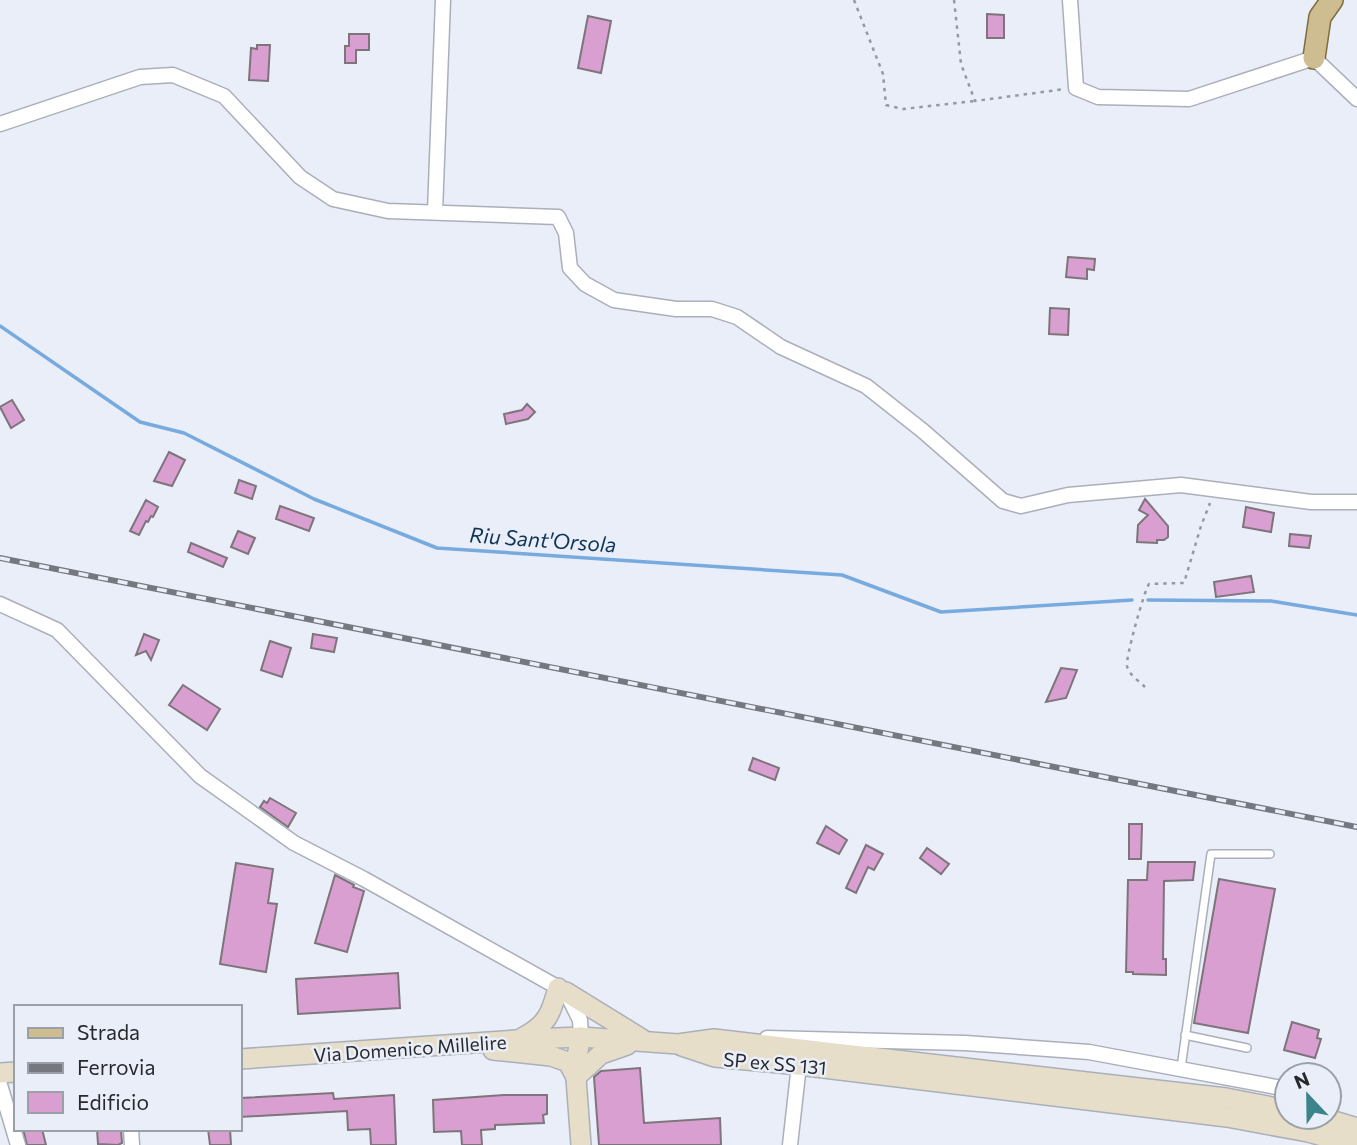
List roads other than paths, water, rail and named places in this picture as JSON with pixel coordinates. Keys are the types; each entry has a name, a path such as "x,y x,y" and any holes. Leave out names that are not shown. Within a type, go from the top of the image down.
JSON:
{"main road":[{"path":"1314,58 1320,17 1332,0"},
{"path":"518,1040 541,1028 562,990 643,1042"},
{"path":"581,1037 575,1065 581,1145"},
{"name":"Via Domenico Millelire","path":"242,1059 581,1037 678,1044"},
{"name":"SP ex SS 131","path":"678,1044 714,1039 1226,1098 1273,1107"},
{"path":"576,1077 601,1054 643,1042"},
{"name":"SP ex SS 131","path":"678,1044 715,1058 799,1065 1227,1116 1308,1132 1356,1145"},
{"path":"454,1045 529,1056 551,1056 568,1062 576,1077"}],"street":[{"path":"435,212 443,0"},
{"path":"1070,0 1076,88 1098,97 1189,99 1314,58 1357,99"},
{"path":"0,124 140,77 173,75 224,96 300,177 333,199 388,211 558,217 566,233 570,268 585,284 614,300 676,309 712,309 737,317 781,347 866,386 923,431 1003,502 1021,506 1068,495 1181,485 1311,502 1357,502"},
{"path":"0,604 57,630 200,776 295,844 364,879 562,990 580,1020 581,1037"},
{"path":"760,1045 764,1038 965,1043 1089,1052 1273,1086"},
{"path":"790,1145 799,1065"},
{"path":"0,1085 18,1145"}],"lane":[{"path":"1181,1068 1211,853 1270,853"},
{"path":"1185,1035 1247,1048"}],"waterway":[{"name":"Riu Sant'Orsola","path":"0,326 140,422 184,433 314,499 437,548 842,575 941,612 1132,600"},
{"name":"Riu Sant'Orsola","path":"1148,600 1271,601 1357,615"}],"railway":[{"path":"0,558 1357,827"}]}
